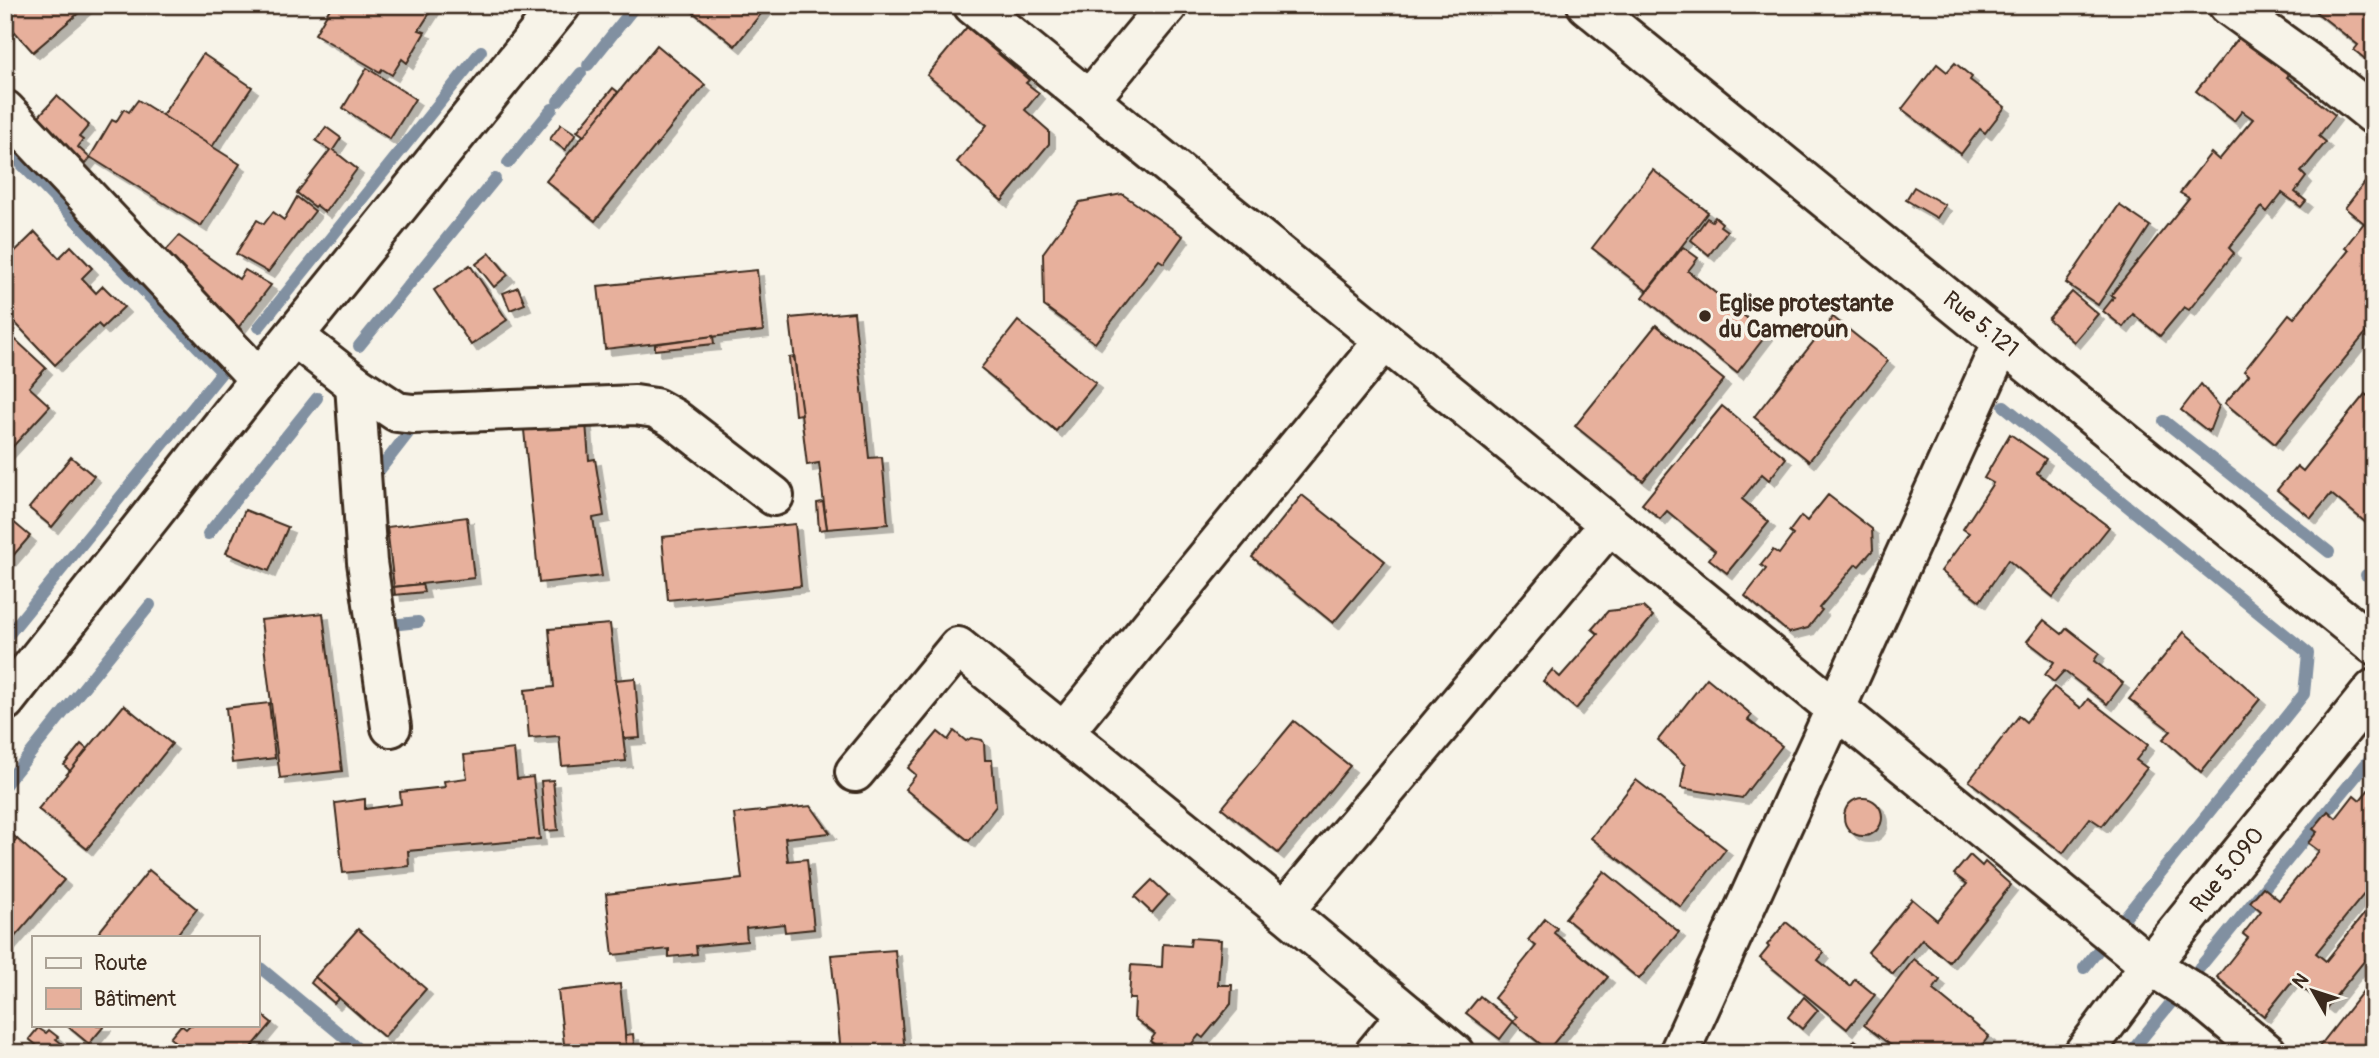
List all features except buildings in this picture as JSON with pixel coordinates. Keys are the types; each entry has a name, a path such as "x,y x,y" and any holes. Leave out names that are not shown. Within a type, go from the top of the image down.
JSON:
{"street":[{"path":"5,701 259,379 561,5"},
{"path":"973,5 2150,965 2200,997 2267,1053"},
{"path":"1089,100 1168,5"},
{"name":"Rue 5.121","path":"1587,5 2374,645"},
{"path":"2228,5 2317,69 2374,116"},
{"path":"5,110 259,379"},
{"path":"294,336 397,412 413,414 635,405 655,408 673,418 774,496"},
{"path":"1063,732 1384,341"},
{"path":"1679,1053 2002,342"},
{"path":"355,383 367,562 391,727"},
{"path":"1284,911 1609,525"},
{"path":"855,772 958,647 1284,911 1454,1053"},
{"name":"Rue 5.090","path":"2084,1053 2150,965 2374,689"},
{"path":"1375,1053 1407,1014"}],"waterway":[{"path":"588,65 636,5"},
{"path":"259,327 481,51"},
{"path":"558,101 581,73"},
{"path":"508,163 552,109"},
{"path":"5,147 222,372 5,639"},
{"path":"359,346 495,179"},
{"path":"208,534 317,398"},
{"path":"2004,406 2308,653 2304,694 2084,968"},
{"path":"2164,421 2329,552"},
{"path":"378,472 416,423"},
{"path":"2366,575 2374,575"},
{"path":"5,785 150,605"},
{"path":"382,623 382,626 418,622"},
{"path":"2130,1053 2374,754"},
{"path":"259,967 363,1053"}],"place":[{"name":"Eglise protestante du Cameroun","path":"1705,316"}]}
